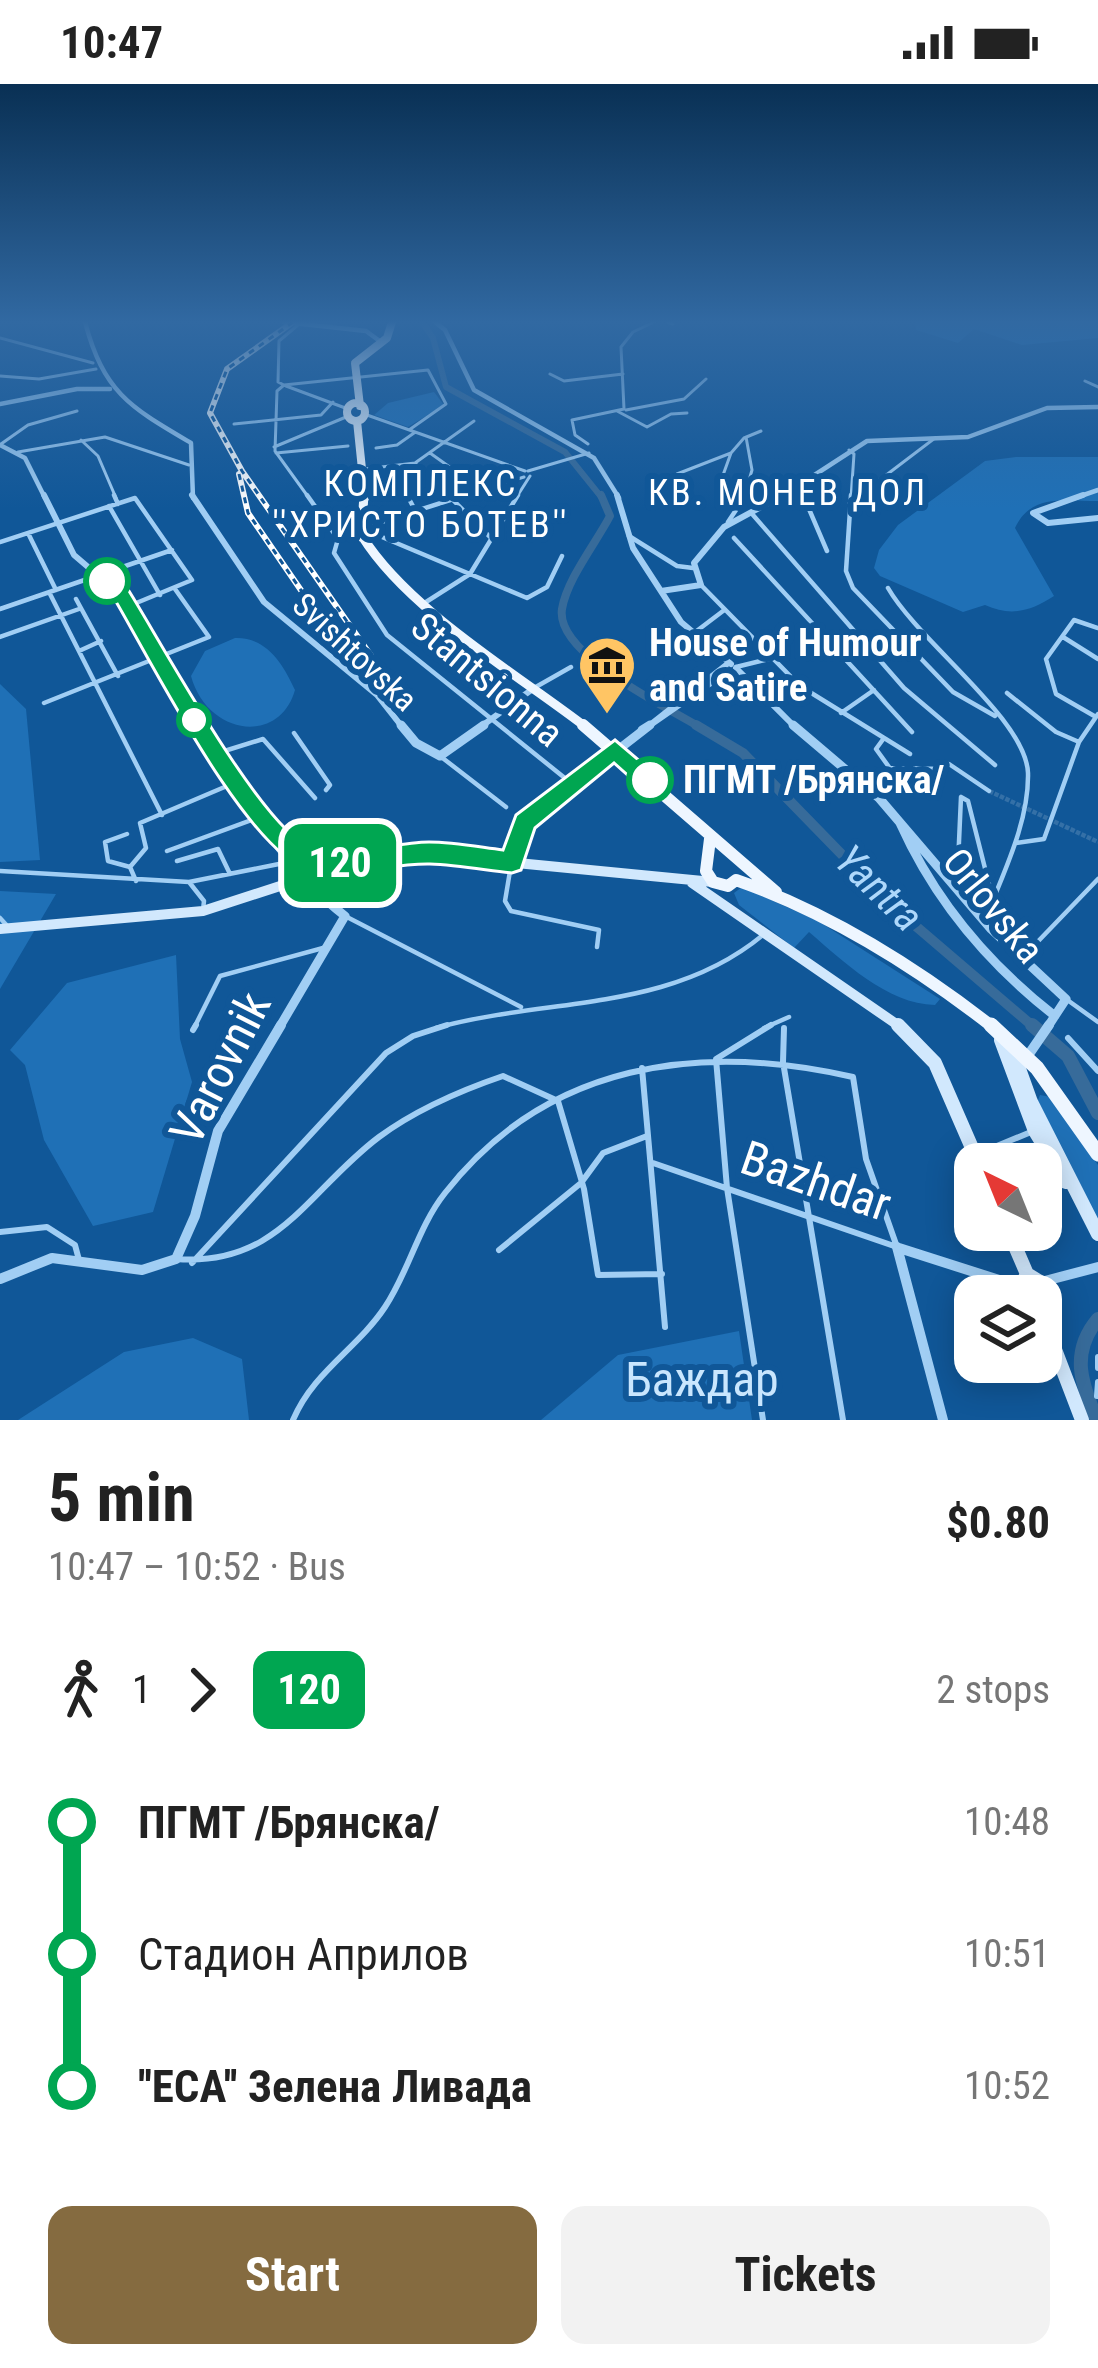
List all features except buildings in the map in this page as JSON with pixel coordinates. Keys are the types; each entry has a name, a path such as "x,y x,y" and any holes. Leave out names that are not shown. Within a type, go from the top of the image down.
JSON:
{"main road":[{"path":"354,384 369,530 426,602 615,749 771,890"},
{"path":"709,837 730,907"},
{"path":"709,837 722,874"},
{"path":"286,847 323,863 428,853 682,878 722,874 771,890 853,934 1001,1035 1022,1068 1038,1126 1098,1234"},
{"path":"3,930 204,906 380,857"},
{"path":"682,878 914,1036 935,1063 970,1143"},
{"path":"1022,1068 1046,1080 1098,1154"},
{"path":"1062,1368 1082,1420"}],"street":[{"path":"0,404 107,388 105,384"},
{"path":"109,384 117,393"},
{"path":"289,384 278,391 275,450 342,538 586,450"},
{"path":"376,448 397,445 446,404 436,384"},
{"path":"471,384 586,450"},
{"path":"623,384 625,410"},
{"path":"700,384 683,399 572,420 575,435 619,498 629,536 661,591 694,633 897,817 1019,962 1098,1022"},
{"path":"284,385 525,474"},
{"name":"Svishtovska","path":"107,388 137,413 191,442 191,497 264,602 377,695 416,743 440,756"},
{"path":"234,424 321,415 332,402"},
{"path":"724,527 753,514 849,450 874,440 974,436 995,424 1053,407 1098,407"},
{"path":"0,445 33,423 77,411"},
{"path":"617,411 647,427 671,414 687,413"},
{"path":"275,450 355,413"},
{"path":"321,415 328,424"},
{"path":"331,473 415,464 474,421"},
{"path":"677,474 728,455 746,437 761,431"},
{"path":"0,445 18,452 105,437 188,465"},
{"path":"693,568 744,507 753,467 746,437"},
{"path":"850,502 934,438"},
{"path":"81,440 98,456 118,503"},
{"path":"275,450 348,446"},
{"path":"849,450 854,454 850,582 953,692 1002,720"},
{"path":"18,452 74,555 129,606 216,754 324,900 345,916 522,1007"},
{"path":"430,453 482,490"},
{"path":"718,489 728,455"},
{"path":"415,464 492,539"},
{"path":"391,466 416,512"},
{"path":"426,602 470,574 528,484 525,474"},
{"path":"798,483 827,550"},
{"path":"1098,490 1033,513 1048,523 1098,518"},
{"path":"0,542 135,498 192,580 129,606"},
{"path":"109,506 160,595"},
{"path":"753,514 904,688 995,765"},
{"path":"369,530 517,597 533,598 547,587 562,556"},
{"path":"28,533 62,616 162,815"},
{"path":"629,536 677,566 693,568"},
{"name":"Stantsionna","path":"342,538 334,553 387,635 488,721 572,784"},
{"path":"734,538 913,732"},
{"path":"0,609 172,550"},
{"path":"693,568 701,585 773,658 841,713 910,754"},
{"path":"661,591 701,585"},
{"path":"888,588 950,670 1002,720 1025,754 1016,843 993,900"},
{"path":"44,703 209,637 175,590"},
{"path":"76,599 118,676"},
{"path":"0,637 81,608"},
{"path":"694,633 725,610"},
{"path":"1016,843 1044,839 1079,742 1097,716 1054,691 1046,659 1072,621 1098,628"},
{"path":"1063,637 1098,659"},
{"path":"79,651 101,641"},
{"path":"597,947 598,930 520,916 505,905 525,822 615,749 732,667 773,658"},
{"path":"506,807 440,756 534,688 572,667"},
{"path":"841,713 874,690"},
{"path":"1007,693 1056,732 1079,742"},
{"path":"294,733 330,785 326,790"},
{"path":"884,738 876,749 890,768"},
{"path":"216,754 258,739 267,741 315,798"},
{"path":"860,780 890,768 942,766 989,791"},
{"path":"130,867 146,848 140,823 235,782"},
{"path":"944,869 958,864 961,797 968,801 993,900 1030,949"},
{"path":"167,851 261,815"},
{"path":"127,834 105,842 108,861 130,867"},
{"name":"Orlovska","path":"911,839 986,954 1052,1020"},
{"path":"177,861 218,849 230,874"},
{"path":"0,872 189,882 279,864"},
{"path":"130,867 136,881"},
{"path":"1019,962 1098,880"},
{"path":"189,882 204,906"},
{"name":"Varovnik","path":"176,1259 188,1237 214,1140 345,916"},
{"path":"0,917 3,930"},
{"path":"192,1263 393,1047 412,1034 522,1007 640,994 723,969 763,935"},
{"path":"193,1030 220,976 323,948"},
{"path":"1022,1068 1066,999"},
{"path":"716,1060 750,1034 789,1018"},
{"path":"784,1028 783,1062 805,1211 843,1420"},
{"path":"1068,1038 1098,1071"},
{"path":"716,1060 727,1188 763,1420"},
{"path":"293,1420 305,1390 385,1308 410,1268 433,1209 473,1156 503,1130 558,1101 642,1068 716,1060 783,1062 853,1077 868,1168 897,1247 943,1420"},
{"path":"642,1068 665,1327"},
{"path":"0,1279 52,1258 142,1270 176,1259 192,1263 232,1259 267,1246 368,1145 454,1092 510,1076 558,1101 581,1183 598,1275 662,1274"},
{"path":"1007,1143 1038,1126"},
{"path":"499,1250 581,1183 603,1153 630,1148 649,1136"},
{"name":"Bazhdar","path":"653,1163 805,1211 972,1275"},
{"path":"802,1186 820,1180"},
{"path":"0,1232 47,1227 75,1245 79,1260"},
{"name":"Bazhdar","path":"1062,1278 1098,1267"},
{"path":"1098,1357 1098,1368"},
{"path":"1097,1396 1098,1382"}],"green space":[{"path":"434,392 444,405 408,427 374,415 388,403"},
{"path":"1098,457 1098,501 1040,504 1015,528 1054,596 1021,611 985,605 963,612 880,576 874,568 879,550 898,525 985,461"},
{"path":"235,638 265,647 295,690 287,708 259,726 227,721 212,711 191,676 205,651"},
{"path":"0,684 26,709 40,860 0,862"},
{"path":"742,887 818,921 940,999 935,1005 917,1003 883,989 809,932 794,948 739,905 734,893"},
{"path":"0,891 56,894 0,989"},
{"path":"176,955 180,1039 192,1082 153,1212 93,1226 44,1140 25,1065 10,1050 67,983"},
{"path":"1040,1095 1051,1097 1098,1165 1098,1221 1062,1154 1062,1143 1056,1143 1036,1105"},
{"name":"Баждар","path":"739,1331 752,1420 541,1420 618,1355"},
{"path":"193,1338 242,1359 249,1420 18,1420 124,1352"}],"waterway":[{"name":"Yantra","path":"445,384 565,452 602,498"},
{"name":"Yantra","path":"601,495 610,516 570,586 562,609 565,626 576,644 616,678 701,728"},
{"name":"Yantra","path":"696,725 743,753 890,904 1035,1028"},
{"name":"Yantra","path":"1032,1025 1068,1056 1098,1113"},
{"path":"1097,1420 1086,1394 1081,1356 1098,1319"}],"tunnel":[{"path":"989,791 1098,842"}],"railway":[{"path":"221,384 210,413 242,471 376,663"},
{"path":"239,474 248,513 353,666"}],"bus line":[{"name":"120","path":"107,581 122,596 235,782 286,847 307,859 337,863 428,853 512,862 525,822 615,749 650,780"}],"place":[{"name":"House of Humour and Satire","path":"607,716"},
{"name":"ПГМТ /Брянска/","path":"650,780"}],"district":[{"name":"КВ. МОНЕВ ДОЛ","path":"788,493"},
{"name":"КОМПЛЕКС ''ХРИСТО БОТЕВ''","path":"421,504"}]}
